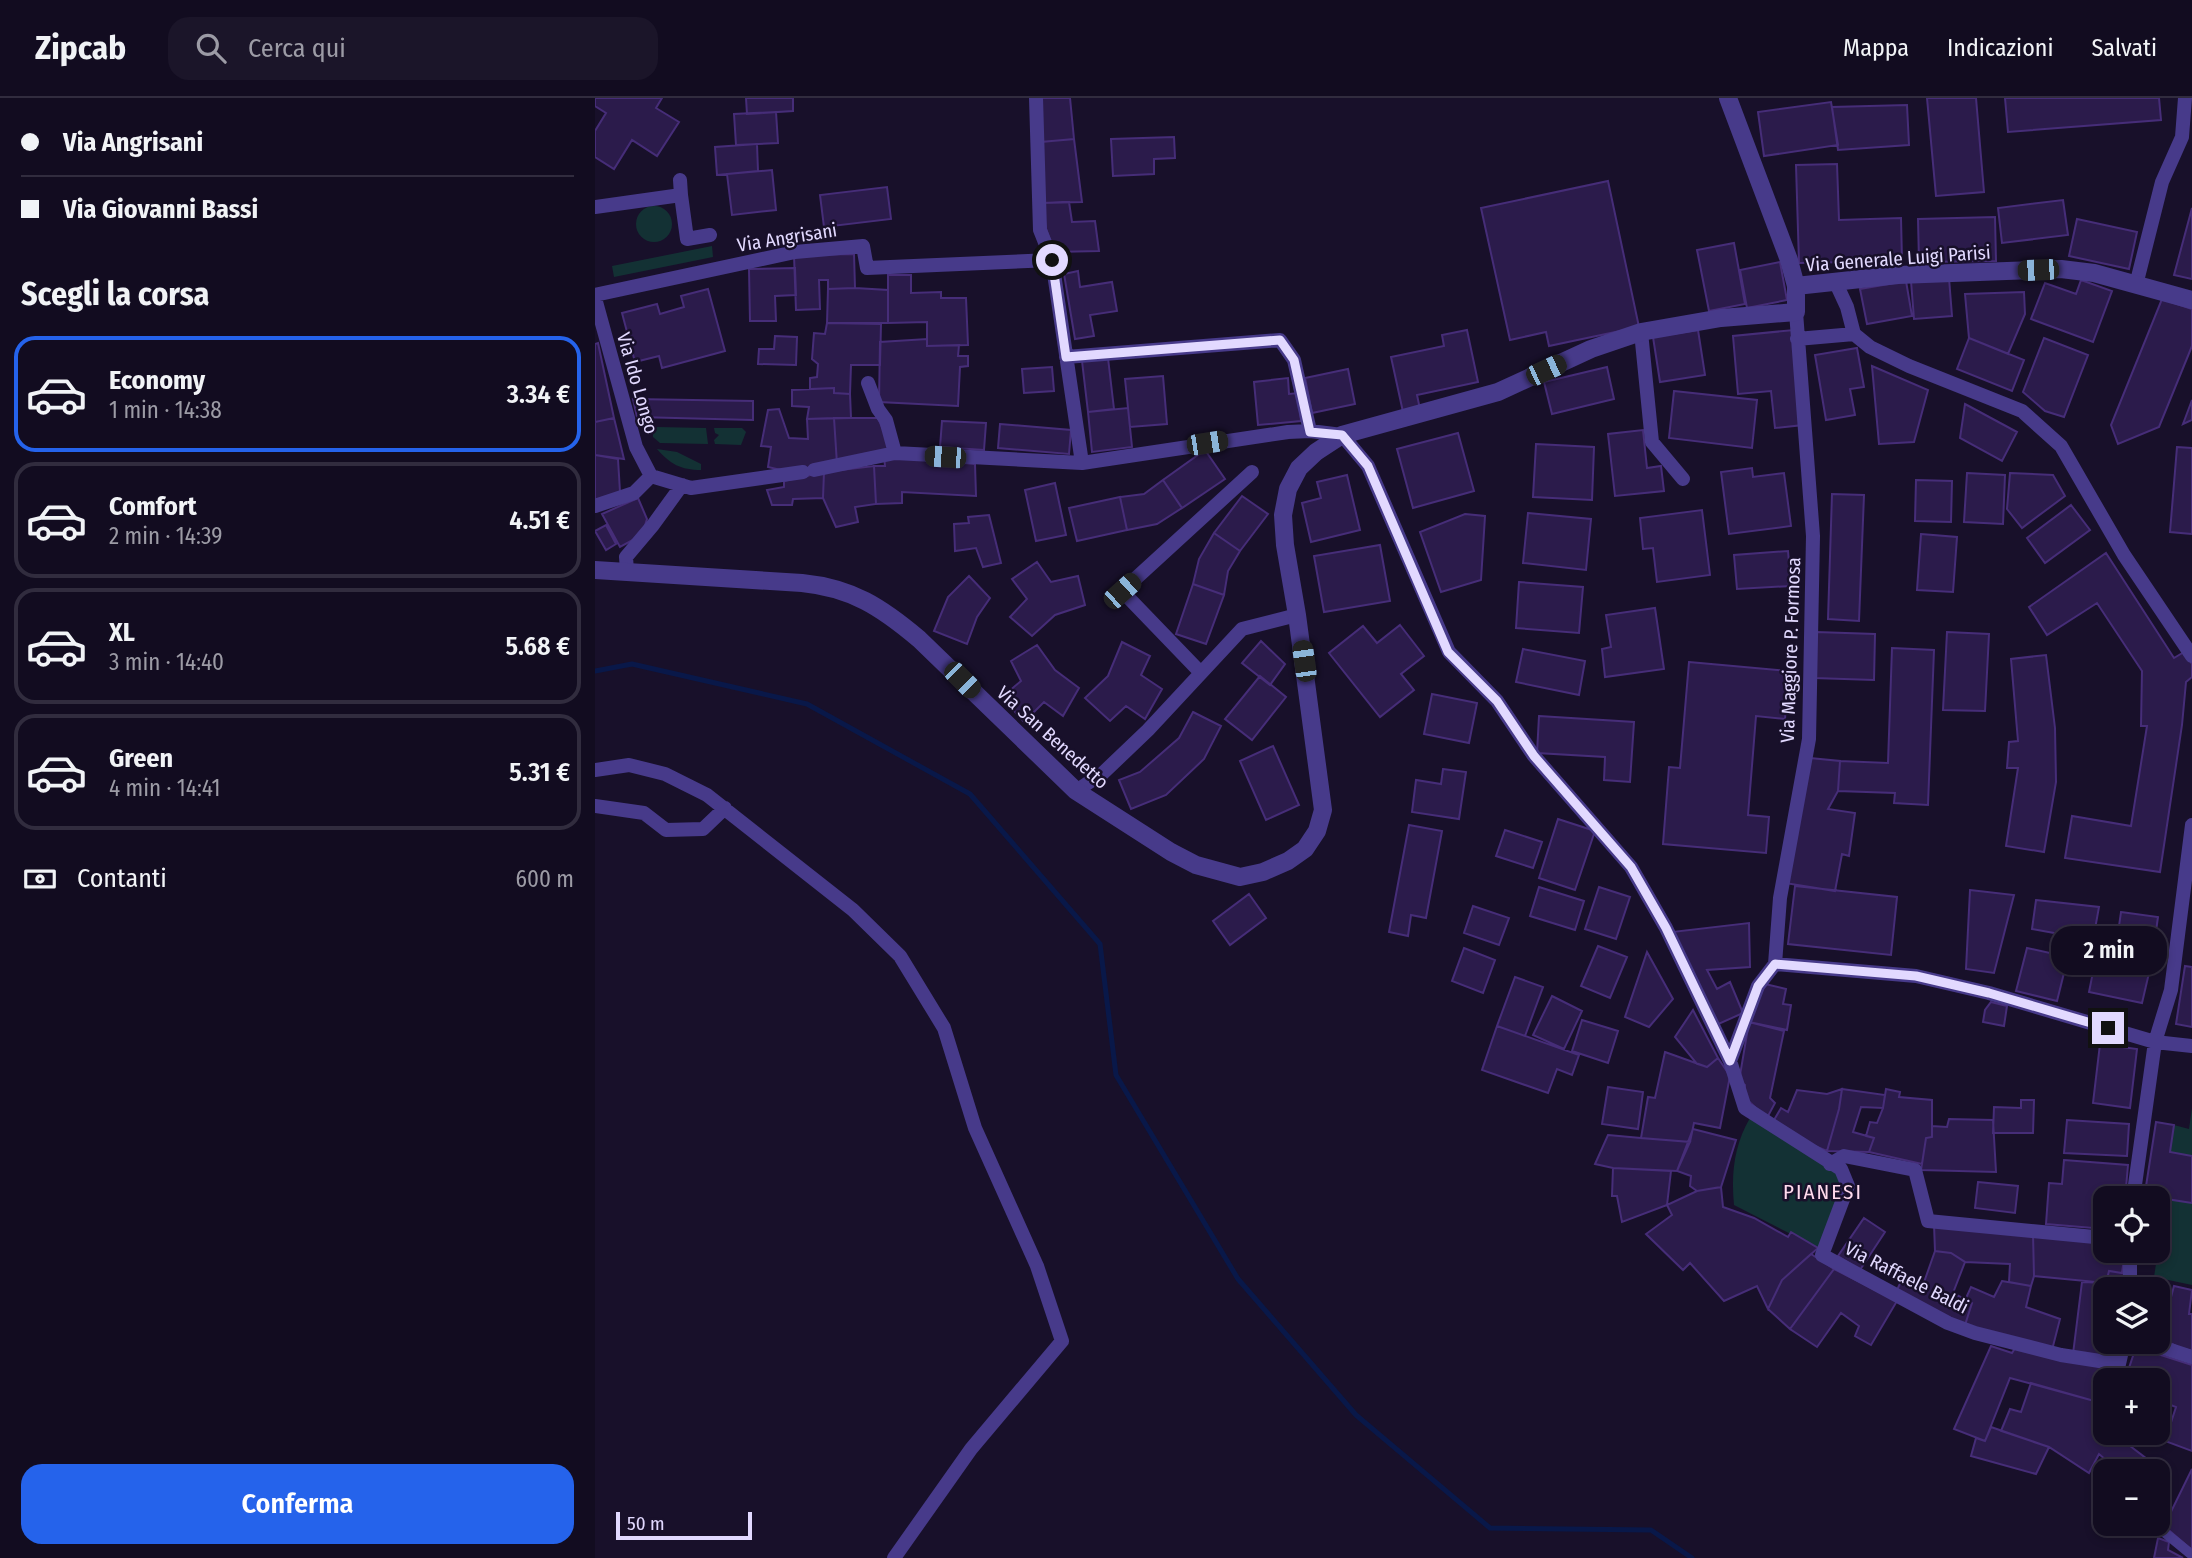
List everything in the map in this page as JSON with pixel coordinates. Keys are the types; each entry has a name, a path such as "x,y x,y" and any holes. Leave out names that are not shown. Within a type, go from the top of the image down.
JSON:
{"street":[{"path":"1036,98 1040,230 1052,260 1082,463"},
{"path":"1728,98 1785,248 1796,286"},
{"path":"2136,285 2162,182 2182,137 2185,98"},
{"path":"680,180 687,239 710,235"},
{"path":"595,207 681,195"},
{"name":"Via Angrisani","path":"595,297 795,252 863,246 867,268 1052,260"},
{"name":"Via Generale Luigi Parisi","path":"1796,312 1796,286 1898,275 2061,269 2094,273 2192,300"},
{"path":"1835,281 1847,307 1854,334 1870,347 1909,366 2022,411 2061,446 2125,555 2192,656"},
{"name":"Via Ido Longo","path":"595,297 636,447 651,476"},
{"path":"595,506 634,493 651,476 691,488 809,471 895,453 1082,463 1235,439 1310,432 1342,435 1498,392 1591,348 1641,332 1721,318 1796,312"},
{"name":"Via Maggiore P. Formosa","path":"1730,1061 1758,986 1775,964 1780,898 1809,738 1813,536 1796,312"},
{"path":"1641,332 1652,442 1683,479"},
{"path":"1797,339 1854,334"},
{"path":"1066,357 1280,340 1294,360 1310,432"},
{"path":"868,383 885,420 895,453"},
{"name":"Via San Benedetto","path":"595,570 828,586 868,601 893,617 954,672 1076,791 1171,852 1196,865 1240,877 1263,872 1289,861 1305,849 1317,831 1323,810 1283,515 1288,489 1299,468 1316,452 1342,435"},
{"name":"Via Raffaele Baldi","path":"1342,435 1368,466 1448,652 1497,701 1534,756 1631,867 1666,928 1730,1061 1745,1108 1841,1169 1848,1186 1822,1255 1948,1322 1975,1333 2061,1355 2119,1364 2121,1354"},
{"path":"1201,673 1122,591 1252,472"},
{"path":"627,571 626,557 682,485"},
{"path":"1076,791 1103,773 1148,730 1242,629 1297,615"},
{"path":"595,770 629,765 665,774 707,795 853,910 900,956 944,1028 975,1128 1037,1266 1062,1341 971,1449 894,1558"},
{"path":"595,806 644,813 666,830 703,830 725,808"},
{"path":"2135,1186 2155,1042 2171,989 2192,825"},
{"path":"1775,964 1916,976 1989,993 2155,1042 2192,1046"},
{"path":"1830,1164 1844,1156 1915,1170 1929,1220 2093,1237"},
{"path":"2170,1350 2192,1357"},
{"path":"2169,1536 2192,1555"}],"green space":[{"path":"654,206 667,211 672,224 667,237 654,242 641,237 636,224 641,211"},
{"path":"712,246 713,257 614,277 612,266"},
{"path":"657,427 706,428 708,444 660,443 653,437 653,430"},
{"path":"714,428 742,428 746,432 741,445 715,444 714,440 719,435"},
{"path":"657,449 677,452 701,464 701,470 676,465"},
{"path":"2192,1108 2192,1156 2170,1152 2174,1125 2189,1129"},
{"path":"1750,1118 1841,1169 1847,1186 1824,1251 1734,1205 1735,1160 1740,1139"},
{"path":"2170,1200 2192,1203 2192,1285 2170,1280 2170,1277 2154,1277 2156,1263 2170,1263"}],"building":[{"path":"595,98 662,98 656,108 679,122 657,156 632,140 614,169 595,157 595,131 606,113 595,106"},
{"path":"746,98 793,98 793,111 747,114"},
{"path":"1037,98 1070,98 1074,139 1041,142"},
{"path":"1927,98 1976,98 1984,192 1936,196"},
{"path":"2005,98 2159,98 2161,120 2008,132"},
{"path":"1831,102 1838,145 1764,156 1758,112"},
{"path":"1907,105 1909,145 1838,150 1832,107"},
{"path":"776,112 778,143 736,145 734,114"},
{"path":"1174,137 1175,158 1154,159 1154,174 1113,176 1111,139"},
{"path":"1074,139 1082,202 1042,203 1041,142"},
{"path":"757,144 758,171 717,175 715,147"},
{"path":"1837,164 1839,220 1901,218 1902,261 1799,263 1796,165"},
{"path":"772,170 776,210 732,215 727,174"},
{"path":"1608,181 1639,327 1549,346 1546,332 1510,340 1481,208"},
{"path":"887,187 891,219 824,227 820,195"},
{"path":"2063,200 2068,235 2002,243 1998,208"},
{"path":"1069,202 1072,222 1095,221 1099,251 1054,252 1046,229 1042,203"},
{"path":"2192,208 2192,279 2174,275"},
{"path":"1995,217 1996,261 1919,262 1918,219"},
{"path":"2077,219 2137,232 2129,269 2069,256"},
{"path":"1734,243 1745,304 1709,311 1697,250"},
{"path":"854,254 855,288 828,289 828,280 819,280 820,309 796,310 794,255"},
{"path":"1780,262 1787,300 1747,308 1740,270"},
{"path":"795,268 796,295 775,296 776,321 750,321 749,269"},
{"path":"1078,271 1080,287 1112,282 1117,311 1090,315 1094,336 1075,339 1064,274"},
{"path":"888,275 911,275 911,293 941,292 941,298 966,298 968,345 927,346 927,322 888,323"},
{"path":"1949,278 1952,316 1914,319 1911,281"},
{"path":"2081,280 2112,291 2093,342 2031,319 2045,283 2076,294"},
{"path":"1906,281 1912,316 1867,324 1860,289"},
{"path":"708,289 725,351 662,368 659,356 635,362 622,313 657,304 660,314 684,307 681,296"},
{"path":"828,289 888,290 888,323 827,323"},
{"path":"2024,292 2025,314 2008,354 1969,338 1965,294"},
{"path":"2162,299 2192,309 2192,346 2159,427 2118,444 2111,425"},
{"path":"827,323 881,324 880,365 851,365 850,394 834,393 834,388 810,389 810,378 817,377 818,364 812,359 814,333 825,334"},
{"path":"1467,330 1478,382 1417,395 1420,409 1403,412 1391,357 1444,346 1442,335"},
{"path":"1698,330 1705,375 1660,382 1653,337"},
{"path":"1794,330 1803,425 1775,428 1771,391 1738,394 1733,336"},
{"path":"775,336 797,337 796,365 758,364 759,349 774,349"},
{"path":"1969,338 2024,360 2012,391 1957,369"},
{"path":"2044,338 2088,355 2064,417 2045,411 2023,392"},
{"path":"927,339 927,346 959,345 958,356 968,356 968,366 960,367 958,406 879,402 880,342"},
{"path":"598,343 614,418 595,422 595,344"},
{"path":"1857,348 1864,387 1850,389 1855,415 1826,420 1815,355"},
{"path":"1108,358 1114,409 1088,412 1082,361"},
{"path":"1872,366 1928,390 1914,442 1879,444"},
{"path":"1052,367 1054,391 1024,393 1022,369"},
{"path":"1607,367 1614,399 1552,414 1544,382"},
{"path":"1348,369 1355,404 1312,413 1305,378"},
{"path":"1163,376 1167,424 1130,427 1125,379"},
{"path":"1288,378 1289,394 1298,393 1301,421 1258,425 1254,382"},
{"path":"834,388 834,393 850,394 851,418 807,419 809,407 792,406 792,390"},
{"path":"1674,391 1757,400 1752,448 1669,438"},
{"path":"633,399 753,401 753,420 637,417"},
{"path":"2192,400 2192,420 2183,424"},
{"path":"1965,404 2017,432 2002,461 1960,438"},
{"path":"1128,408 1132,447 1092,452 1088,412"},
{"path":"779,409 789,438 808,439 807,419 834,418 837,464 785,471 768,467 771,447 761,446 768,410"},
{"path":"614,418 624,459 595,455 595,422"},
{"path":"834,418 878,418 892,450 837,464"},
{"path":"942,421 986,423 984,450 940,447"},
{"path":"1000,424 1071,430 1069,454 998,448"},
{"path":"1643,430 1647,468 1661,466 1664,491 1615,496 1608,434"},
{"path":"1458,433 1474,491 1413,508 1397,449"},
{"path":"1536,444 1594,447 1592,500 1533,497"},
{"path":"2177,447 2192,448 2192,534 2170,532"},
{"path":"1205,450 1225,479 1182,508 1163,480"},
{"path":"595,455 618,459 620,492 595,500"},
{"path":"884,456 975,464 976,496 902,492 902,503 876,504 874,466 885,466"},
{"path":"874,466 876,504 855,507 858,522 836,527 823,498 824,472"},
{"path":"1752,468 1753,477 1784,473 1791,526 1729,534 1721,472"},
{"path":"824,472 823,498 793,499 792,505 772,505 767,490 784,487 784,481"},
{"path":"1967,473 2005,475 2003,524 1964,522"},
{"path":"2010,473 2053,475 2065,496 2022,528 2007,509"},
{"path":"1347,475 1360,530 1311,542 1302,503 1321,498 1317,482"},
{"path":"1163,480 1182,508 1157,524 1127,530 1120,497 1144,494"},
{"path":"1916,480 1952,481 1951,522 1915,521"},
{"path":"1055,483 1066,535 1036,541 1025,490"},
{"path":"1832,494 1864,495 1859,621 1828,619"},
{"path":"1242,496 1268,514 1240,551 1214,533"},
{"path":"1120,497 1127,530 1077,541 1069,508"},
{"path":"638,498 647,519 642,535 620,547 602,514"},
{"path":"2071,505 2090,530 2045,563 2027,538"},
{"path":"1702,510 1710,575 1657,582 1653,548 1643,549 1640,518"},
{"path":"1528,513 1591,519 1586,570 1523,563"},
{"path":"1465,514 1485,516 1481,580 1441,592 1420,532"},
{"path":"989,515 1001,563 983,567 976,548 955,551 954,524 969,523 968,517"},
{"path":"606,525 616,544 606,550 595,531"},
{"path":"1214,533 1240,551 1228,571 1224,595 1193,584 1199,559"},
{"path":"1921,534 1957,537 1953,592 1917,590"},
{"path":"1380,545 1390,601 1324,612 1314,556"},
{"path":"1788,551 1791,586 1737,589 1734,555"},
{"path":"2106,553 2174,658 2184,652 2192,664 2192,677 2186,682 2160,872 2065,858 2072,816 2131,826 2147,726 2141,726 2142,671 2097,603 2047,635 2029,607"},
{"path":"1037,562 1051,582 1078,576 1085,605 1055,615 1032,636 1010,617 1027,599 1012,579"},
{"path":"969,576 990,598 977,617 967,644 934,631 948,597"},
{"path":"1519,582 1583,587 1579,633 1516,628"},
{"path":"1193,584 1224,595 1206,644 1176,634"},
{"path":"1655,608 1664,669 1605,677 1602,649 1611,647 1606,615"},
{"path":"1400,625 1424,656 1401,674 1414,690 1380,717 1329,653 1363,626 1377,643"},
{"path":"1816,632 1875,634 1874,680 1814,678"},
{"path":"1947,632 1989,634 1985,711 1943,710"},
{"path":"1261,641 1285,664 1270,685 1242,663"},
{"path":"1122,642 1150,656 1141,675 1162,689 1145,719 1126,706 1110,721 1085,698 1108,676"},
{"path":"1037,645 1055,670 1079,688 1063,716 1044,702 1024,722 1002,697 1021,681 1011,661"},
{"path":"1892,648 1934,650 1928,805 1894,803 1895,793 1838,791 1840,761 1888,763"},
{"path":"1523,649 1585,661 1579,695 1516,682"},
{"path":"2046,655 2055,728 2056,782 2044,852 2006,846 2018,768 2007,768 2009,742 2018,741 2011,659"},
{"path":"1689,662 1789,671 1785,719 1756,716 1748,815 1769,817 1766,853 1663,844 1669,767 1680,768"},
{"path":"1260,676 1286,697 1252,740 1225,719"},
{"path":"1432,694 1477,703 1469,743 1424,734"},
{"path":"1193,712 1221,726 1204,759 1166,795 1131,809 1119,780 1140,772 1179,738"},
{"path":"1539,716 1634,722 1630,782 1604,780 1605,757 1537,753"},
{"path":"1273,746 1299,805 1266,820 1240,761"},
{"path":"1810,758 1840,761 1838,791 1828,809 1855,813 1849,856 1842,854 1835,891 1785,883"},
{"path":"1443,769 1466,772 1459,819 1412,812 1416,780 1441,784"},
{"path":"1558,819 1595,831 1575,890 1539,878"},
{"path":"1409,825 1442,831 1426,918 1411,915 1408,936 1389,932"},
{"path":"1505,830 1542,842 1533,868 1496,856"},
{"path":"1795,886 1897,897 1891,955 1788,944"},
{"path":"1539,887 1584,901 1575,930 1530,916"},
{"path":"1599,887 1630,897 1616,939 1585,929"},
{"path":"1970,890 2014,895 1994,973 1966,969"},
{"path":"1249,894 1266,918 1230,945 1213,921"},
{"path":"2036,900 2099,907 2093,940 2032,929"},
{"path":"1473,906 1509,918 1499,945 1464,933"},
{"path":"2121,912 2158,917 2154,945 2117,940"},
{"path":"1749,923 1750,967 1707,970 1717,989 1730,982 1743,1013 1714,1026 1672,932"},
{"path":"1598,946 1627,957 1610,998 1581,986"},
{"path":"1464,948 1495,960 1483,993 1452,981"},
{"path":"2027,948 2068,957 2057,1001 2016,991"},
{"path":"1647,952 1673,999 1649,1027 1625,1017"},
{"path":"2095,962 2149,973 2142,1003 2089,992"},
{"path":"2185,966 2192,967 2192,1027 2176,1024"},
{"path":"1515,977 1543,987 1525,1036 1497,1026"},
{"path":"1765,984 1786,989 1783,1004 1791,1005 1787,1030 1749,1022"},
{"path":"1552,996 1582,1011 1564,1049 1533,1035"},
{"path":"1991,1002 2007,1006 2004,1026 1983,1022 1985,1010"},
{"path":"1693,1010 1718,1058 1707,1067 1697,1064 1675,1037"},
{"path":"1582,1020 1618,1031 1608,1063 1572,1051"},
{"path":"1749,1022 1784,1031 1770,1098 1775,1103 1767,1118 1744,1097 1745,1085 1739,1081"},
{"path":"1497,1026 1579,1055 1572,1075 1557,1069 1548,1093 1482,1070"},
{"path":"2100,1044 2137,1049 2130,1108 2093,1103"},
{"path":"1665,1052 1707,1067 1718,1058 1730,1076 1720,1128 1694,1123 1690,1142 1641,1138 1648,1097 1655,1098"},
{"path":"1608,1087 1643,1092 1638,1129 1602,1124"},
{"path":"1842,1089 1885,1095 1883,1108 1861,1107 1853,1132 1874,1138 1869,1152 1827,1151"},
{"path":"1842,1089 1827,1151 1805,1142 1774,1120 1781,1108 1788,1112 1797,1090 1827,1094"},
{"path":"1886,1089 1900,1092 1899,1097 1932,1100 1932,1137 1926,1138 1922,1164 1869,1152 1874,1138 1866,1136 1870,1122 1877,1123"},
{"path":"2021,1100 2034,1100 2033,1133 1993,1133 1994,1107 2021,1108"},
{"path":"1949,1119 1993,1120 1996,1172 1921,1170 1926,1138 1932,1137 1932,1126 1947,1127"},
{"path":"2067,1120 2129,1124 2127,1156 2064,1153"},
{"path":"2156,1122 2174,1125 2170,1152 2192,1156 2192,1203 2170,1200 2170,1186 2146,1186"},
{"path":"1693,1129 1736,1140 1721,1187 1697,1191 1690,1186 1691,1176 1677,1171"},
{"path":"1608,1135 1690,1142 1677,1171 1613,1168 1595,1164"},
{"path":"2064,1160 2128,1165 2126,1186 2093,1186 2093,1228 2046,1224 2049,1183 2062,1184"},
{"path":"1613,1168 1671,1171 1667,1205 1622,1222 1617,1196 1612,1196"},
{"path":"1978,1182 2018,1186 2015,1213 1975,1208"},
{"path":"1721,1187 1723,1207 1754,1218 1788,1237 1791,1232 1818,1248 1782,1280 1768,1309 1757,1286 1724,1301 1690,1263 1683,1270 1646,1234 1672,1215 1667,1205 1697,1191"},
{"path":"1864,1218 1885,1232 1860,1270 1838,1256"},
{"path":"1934,1224 2033,1234 2034,1276 2031,1286 2009,1282 2010,1264 1965,1262 1951,1253 1935,1251"},
{"path":"2033,1234 2093,1241 2093,1263 2123,1263 2122,1273 2109,1271 2108,1277 2093,1277 2093,1282 2034,1276"},
{"path":"1935,1251 1951,1253 1965,1262 1953,1293 1972,1303 1965,1325 1896,1292 1904,1275 1923,1285"},
{"path":"1811,1254 1834,1269 1790,1329 1768,1309 1782,1280"},
{"path":"1834,1269 1897,1301 1871,1345 1855,1336 1859,1326 1841,1313 1817,1347 1790,1329"},
{"path":"2109,1271 2128,1274 2128,1277 2108,1277"},
{"path":"2002,1281 2031,1286 2026,1307 2060,1319 2052,1350 1965,1325 1972,1303 1966,1298 1971,1287 1994,1297"},
{"path":"2082,1282 2093,1282 2093,1354 2112,1354 2111,1358 2073,1354"},
{"path":"2174,1286 2192,1290 2189,1314 2192,1314 2192,1351 2170,1343 2170,1301"},
{"path":"2017,1345 2104,1368 2093,1368 2093,1401 2010,1378 1985,1441 1954,1429 1991,1346 2012,1353"},
{"path":"2134,1354 2158,1354 2192,1365 2192,1451 2170,1443 2170,1426 2176,1407 2170,1405 2170,1368 2129,1368"},
{"path":"2031,1383 2093,1401 2093,1445 2129,1445 2147,1459 2105,1459 2099,1454 2096,1459 2093,1459 2089,1473 2049,1447 2001,1431 2010,1409 2021,1412"},
{"path":"1991,1427 2049,1447 2036,1474 1971,1456 1976,1438 1985,1441"},
{"path":"2192,1469 2192,1550 2170,1531 2170,1514"},
{"path":"2158,1538 2169,1542 2168,1550 2183,1558 2154,1558"}],"waterway":[{"path":"595,671 632,664 807,704 970,794 1100,944 1116,1075 1238,1279 1356,1415 1490,1528 1651,1530 1692,1558"}],"district":[{"name":"PIANESI","path":"1823,1192"}],"route":[{"path":"1052,260 1066,357 1280,340 1294,360 1310,432 1342,435 1368,466 1448,652 1497,701 1534,756 1631,867 1666,928 1730,1061 1758,986 1775,964 1916,976 1989,993 2108,1028"}]}
